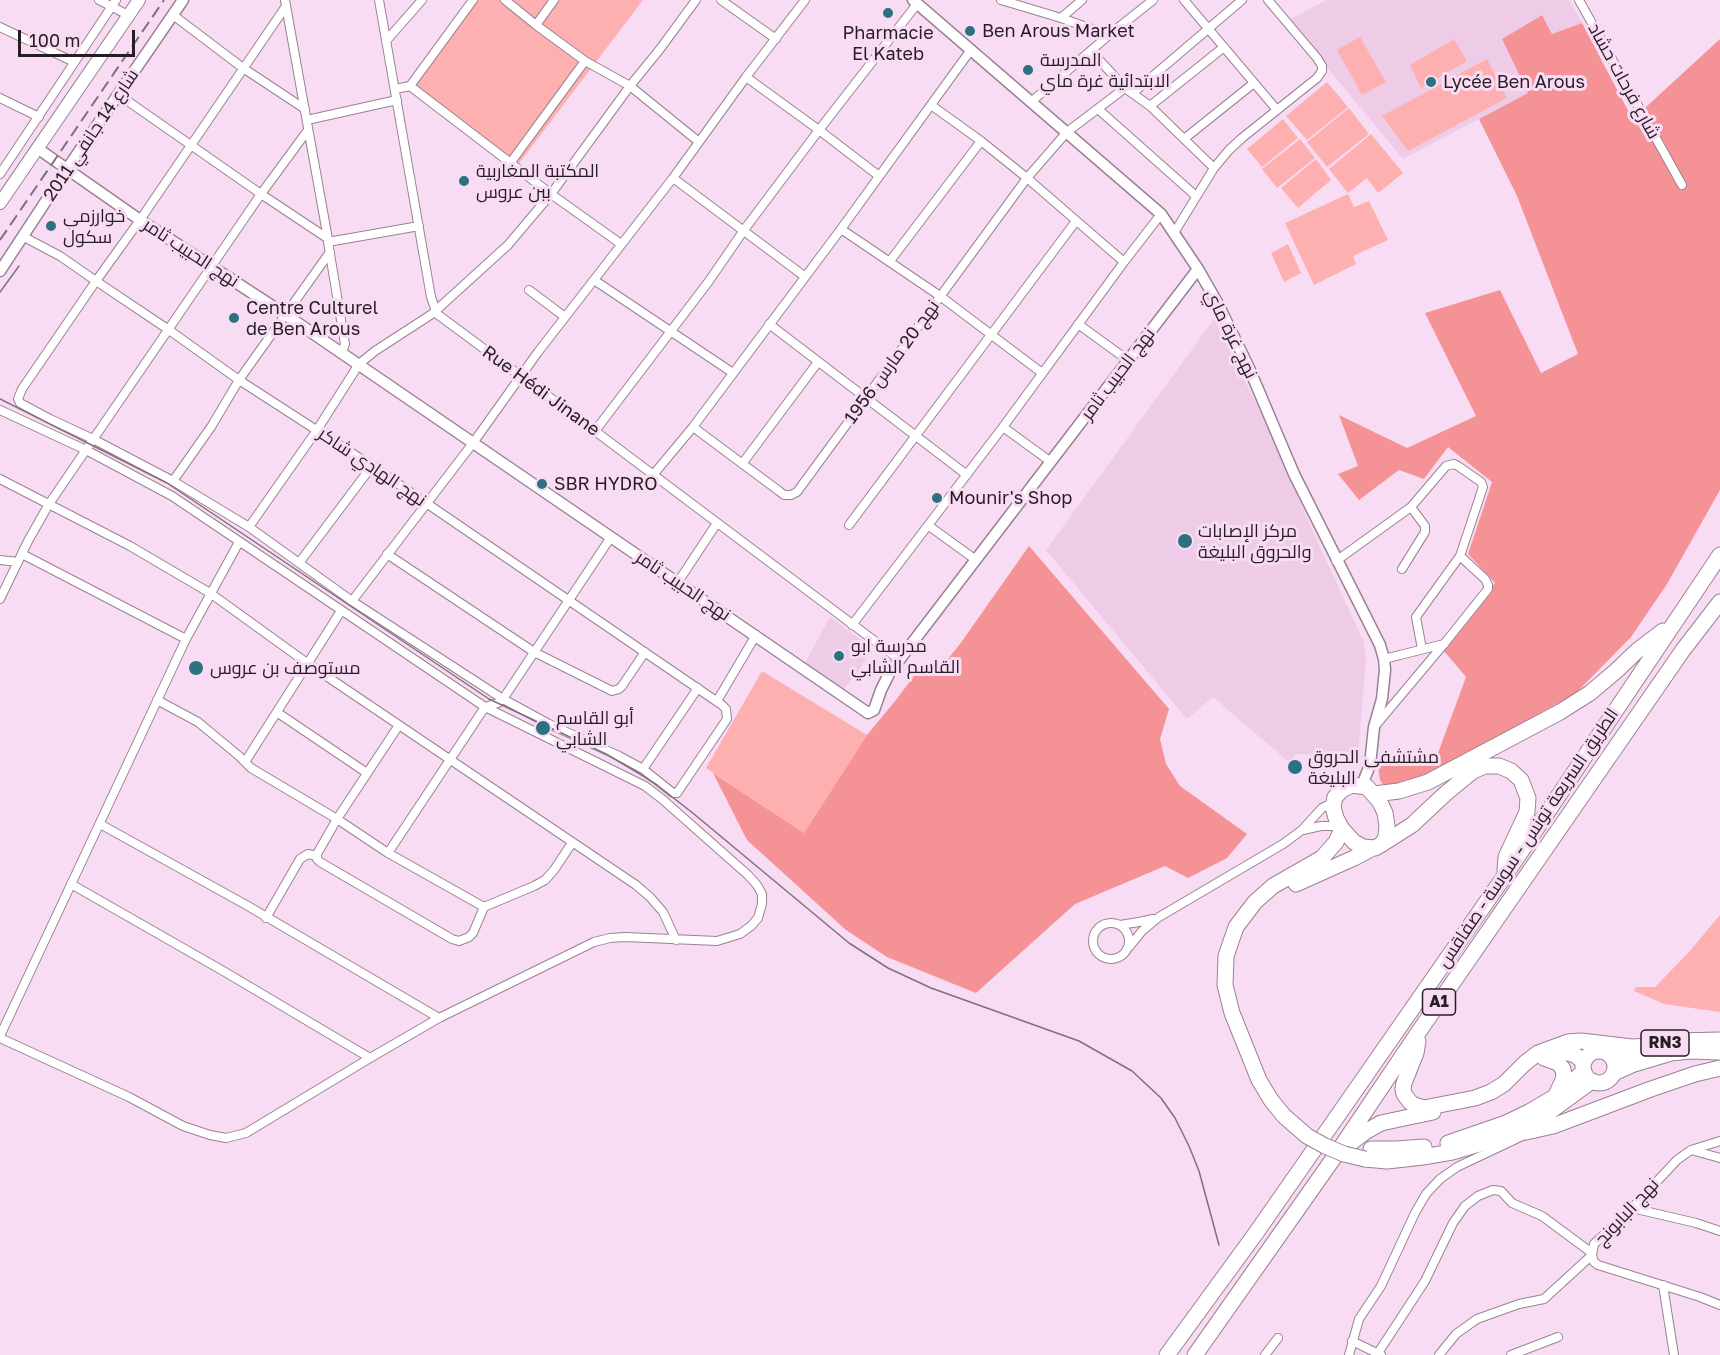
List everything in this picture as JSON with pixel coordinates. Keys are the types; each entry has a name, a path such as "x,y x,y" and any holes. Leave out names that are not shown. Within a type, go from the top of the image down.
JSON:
{"highway":[{"name":"الطريق السريعة تونس - سوسة - صفاقس","path":"1167,1355 1256,1233 1506,874 1720,555"},
{"name":"الطريق السريعة تونس - سوسة - صفاقس","path":"1195,1355 1333,1159 1683,650 1720,602"},
{"path":"1369,790 1383,807 1387,820 1386,837 1376,846 1359,846 1341,828 1334,813 1334,802 1342,789 1352,785 1369,790 1410,788 1437,778 1560,712 1590,693 1638,650 1671,626"},
{"path":"1506,874 1506,857 1524,818 1528,798 1524,786 1516,775 1505,768 1485,766 1473,771 1412,825 1354,858 1304,880 1271,900 1252,919 1237,947 1234,981 1240,1010 1265,1072 1287,1112 1307,1136 1344,1154 1368,1154 1455,1141 1517,1119 1556,1096 1587,1071"},
{"path":"1287,1112 1271,1100 1259,1080 1232,1013 1225,985 1226,956 1236,927 1255,902 1274,886 1322,858 1336,842 1341,828"},
{"path":"1420,1030 1417,1047 1405,1078 1404,1094 1414,1105 1424,1108 1475,1098 1491,1092 1538,1053 1568,1042 1581,1041 1632,1047 1651,1046"},
{"name":"RN3","path":"1720,1040 1689,1040 1611,1056 1598,1051 1590,1054 1587,1071 1602,1082 1629,1065 1664,1054 1689,1051 1720,1052"},
{"path":"1333,1159 1357,1137 1381,1123 1474,1105 1494,1098 1507,1090 1544,1058 1555,1053 1565,1052 1575,1055 1587,1071"},
{"path":"1611,1056 1615,1064 1614,1073"},
{"path":"1544,1058 1558,1063 1563,1069 1563,1078 1556,1096"},
{"path":"1517,1132 1553,1126 1695,1074 1720,1068"},
{"path":"1368,1154 1398,1160 1437,1155 1486,1143 1517,1132 1552,1110 1587,1071"}],"main road":[{"path":"0,203 139,0"}],"street":[{"path":"99,0 114,3 128,15"},
{"name":"شارع 14 جانفي 2011","path":"0,271 183,0"},
{"path":"379,0 435,311"},
{"path":"386,41 422,0"},
{"path":"395,89 410,86 473,0"},
{"path":"505,0 585,61 630,86 699,142"},
{"path":"536,25 554,0"},
{"path":"249,527 317,430 359,364 370,354 435,311 508,245 551,194 696,0"},
{"path":"721,0 776,39"},
{"path":"352,601 805,0"},
{"path":"1004,0 1109,35"},
{"path":"1061,18 1082,0"},
{"path":"1031,102 1153,0"},
{"path":"1184,0 1277,110"},
{"name":"نهج 20 مارس 1956","path":"693,427 784,495 797,492 1027,178 1067,132 1129,90 1242,0"},
{"path":"1174,233 1214,168 1242,138 1317,78 1322,71 1317,58 1268,0"},
{"name":"شارع فرحات حشاد","path":"1579,0 1682,184"},
{"path":"595,431 915,2"},
{"name":"نهج غرة ماي","path":"915,2 1161,214 1198,269 1249,368 1294,474 1336,561 1380,645 1385,670 1382,699 1374,727 1370,765 1373,777 1369,790"},
{"path":"0,173 114,3"},
{"path":"285,3 243,68 22,389 18,399 21,403 50,419 173,481 249,527 352,601 503,699 643,769 676,794 727,719 726,709 717,701 756,635"},
{"path":"285,3 330,252 345,344 342,352"},
{"path":"173,15 243,68 305,109"},
{"path":"0,27 74,62"},
{"path":"1150,106 1224,48"},
{"path":"653,475 733,374 970,51"},
{"path":"1091,51 1129,90 1150,106 1214,168"},
{"path":"510,162 585,61"},
{"path":"746,77 879,176"},
{"path":"1184,139 1254,83"},
{"path":"410,86 551,194 621,244"},
{"path":"119,95 328,240 418,226"},
{"path":"0,98 39,117"},
{"path":"307,120 397,100"},
{"path":"931,105 1027,178 1124,262"},
{"path":"1098,109 1196,196"},
{"path":"0,599 49,504 211,266 308,130"},
{"path":"23,140 37,148"},
{"path":"890,261 981,141"},
{"name":"نهج الحبيب ثامر","path":"37,148 342,352 868,713 874,710 885,680 1198,269"},
{"path":"673,178 804,276"},
{"path":"852,625 929,526 1161,214"},
{"path":"849,525 1077,221"},
{"path":"841,229 940,296 1042,373"},
{"name":"نهج الهادي شاكر","path":"24,237 60,256 239,380 372,466 717,701"},
{"path":"173,481 211,427 239,380 330,252"},
{"path":"594,280 733,374"},
{"path":"529,290 565,317"},
{"name":"Rue Hédi Jinane","path":"435,311 443,320 521,375 900,660"},
{"path":"769,324 967,475"},
{"path":"1078,324 1129,361"},
{"path":"742,464 818,362"},
{"path":"1,412 86,450 172,496 485,707 645,786 757,885 762,894 758,918 746,930 717,941 625,937 594,942 439,1018 246,1133 226,1138 183,1126 129,1097 0,1037 186,639 239,542"},
{"path":"1003,427 1051,462"},
{"path":"1336,561 1411,507 1443,469 1450,465 1458,466 1481,482 1483,488 1460,556 1416,617 1422,649"},
{"path":"299,563 372,466"},
{"path":"0,479 130,546 210,593 307,663 636,885 663,912 676,940"},
{"path":"1402,569 1425,532 1425,526 1411,507"},
{"path":"678,582 717,523"},
{"path":"929,526 976,560"},
{"path":"388,853 485,707 503,699 611,537"},
{"path":"387,554 534,652 612,691 622,686 645,652"},
{"path":"1374,727 1488,589 1485,579 1460,556"},
{"path":"0,560 20,558 186,639"},
{"path":"245,762 341,611"},
{"path":"1384,659 1444,644"},
{"path":"643,769 698,688"},
{"path":"157,700 198,722 251,768 337,819 388,853 484,907"},
{"path":"278,713 367,773"},
{"path":"317,856 337,819 399,725"},
{"path":"1159,917 1120,925 1107,923 1101,926 1094,936 1094,947 1102,957 1113,959 1123,956 1143,930 1159,917 1282,844 1302,830 1322,808 1334,802"},
{"path":"99,824 439,1018"},
{"path":"1302,830 1321,826 1341,828"},
{"path":"317,856 320,862 459,941 473,933 484,907 545,880 572,843"},
{"path":"266,918 300,859 308,854 317,856"},
{"path":"71,884 370,1058"},
{"path":"1120,925 1128,934 1129,947"},
{"path":"1349,1355 1359,1319 1381,1286 1420,1203 1433,1186 1457,1167 1533,1131"},
{"path":"1691,1150 1717,1141"},
{"path":"1717,1141 1713,1149 1717,1157"},
{"path":"1691,1150 1717,1157"},
{"name":"نهج البابونج","path":"1691,1150 1671,1166 1594,1244 1592,1254 1594,1262 1598,1265 1720,1305"},
{"path":"1352,1341 1379,1354 1425,1281 1453,1223 1465,1206 1478,1196 1492,1190 1501,1191 1512,1203 1542,1216 1592,1254 1544,1299 1519,1304 1477,1319 1456,1334 1441,1354"},
{"path":"1632,1208 1720,1231"},
{"path":"1663,1285 1674,1355"},
{"path":"1511,1355 1558,1337"},
{"path":"1265,1355 1278,1338"}],"shaded area":[{"path":"473,0 643,0 517,166 410,84"},
{"name":"Lycée Ben Arous","path":"1326,0 1569,0 1582,23 1552,34 1541,15 1502,39 1528,93 1403,159 1286,22"},
{"path":"1542,15 1552,34 1582,23 1634,122 1646,107 1720,39 1720,490 1667,584 1631,637 1576,693 1438,770 1399,788 1384,786 1380,780 1377,759 1434,764 1466,677 1444,651 1495,583 1468,554 1492,482 1448,447 1424,479 1399,470 1359,500 1338,474 1358,466 1339,415 1407,448 1476,416 1425,313 1500,290 1541,373 1578,354 1517,196 1479,119 1528,93 1502,39"},
{"path":"1360,37 1386,82 1362,95 1337,50"},
{"path":"1454,39 1467,61 1421,88 1410,65"},
{"path":"1487,59 1507,98 1408,151 1382,116"},
{"path":"1327,82 1348,107 1307,140 1286,116"},
{"path":"1349,108 1369,134 1327,167 1307,142"},
{"path":"1283,119 1298,138 1262,167 1247,149"},
{"path":"1371,134 1403,173 1378,193 1367,178 1348,193 1329,169"},
{"path":"1300,139 1315,158 1277,188 1262,169"},
{"path":"1316,159 1331,180 1298,208 1281,188"},
{"path":"1348,194 1354,207 1369,201 1388,240 1353,256 1356,264 1314,285 1285,223"},
{"path":"1288,244 1301,273 1284,282 1271,253"},
{"name":"مركز الإصابات والحروق البليغة","path":"1214,319 1273,437 1313,532 1364,642 1366,656 1358,755 1296,754 1290,763 1213,697 1187,719 1046,550"},
{"path":"1029,546 1169,709 1160,739 1166,764 1180,786 1247,834 1227,858 1188,878 1165,866 1075,904 976,993 887,957 846,930 747,840 713,773 804,833 867,735 922,665 943,665"},
{"name":"مدرسة ابو القاسم الشابي","path":"830,617 872,648 858,672 843,690 805,663"},
{"path":"762,671 867,735 804,833 706,768"},
{"path":"1720,915 1720,1012 1664,1004 1634,991 1636,987 1655,987"}],"tram line":[{"path":"0,292 19,266"},
{"path":"0,399 167,483 489,699 606,754 640,774 694,814 849,943 888,968 931,988 1079,1041 1132,1071 1161,1098 1175,1118 1199,1171 1219,1245"}],"railway":[{"path":"0,240 164,0"}],"place":[{"name":"Pharmacie El Kateb","path":"888,13"},
{"name":"Ben Arous Market","path":"970,31"},
{"name":"المدرسة الابتدائية غرة ماي","path":"1028,70"},
{"name":"Lycée Ben Arous","path":"1431,82"},
{"name":"المكتبة المغاربية ببن عروس","path":"464,181"},
{"name":"خوارزمي سكول","path":"51,226"},
{"name":"Centre Culturel de Ben Arous","path":"234,318"},
{"name":"SBR HYDRO","path":"542,484"},
{"name":"Mounir's Shop","path":"937,498"},
{"name":"مركز الإصابات والحروق البليغة","path":"1185,541"},
{"name":"مدرسة ابو القاسم الشابي","path":"839,656"},
{"name":"مستوصف بن عروس","path":"196,668"},
{"name":"أبو القاسم الشابي","path":"543,728"},
{"name":"مشتشفى الحروق البليغة","path":"1295,767"}]}
